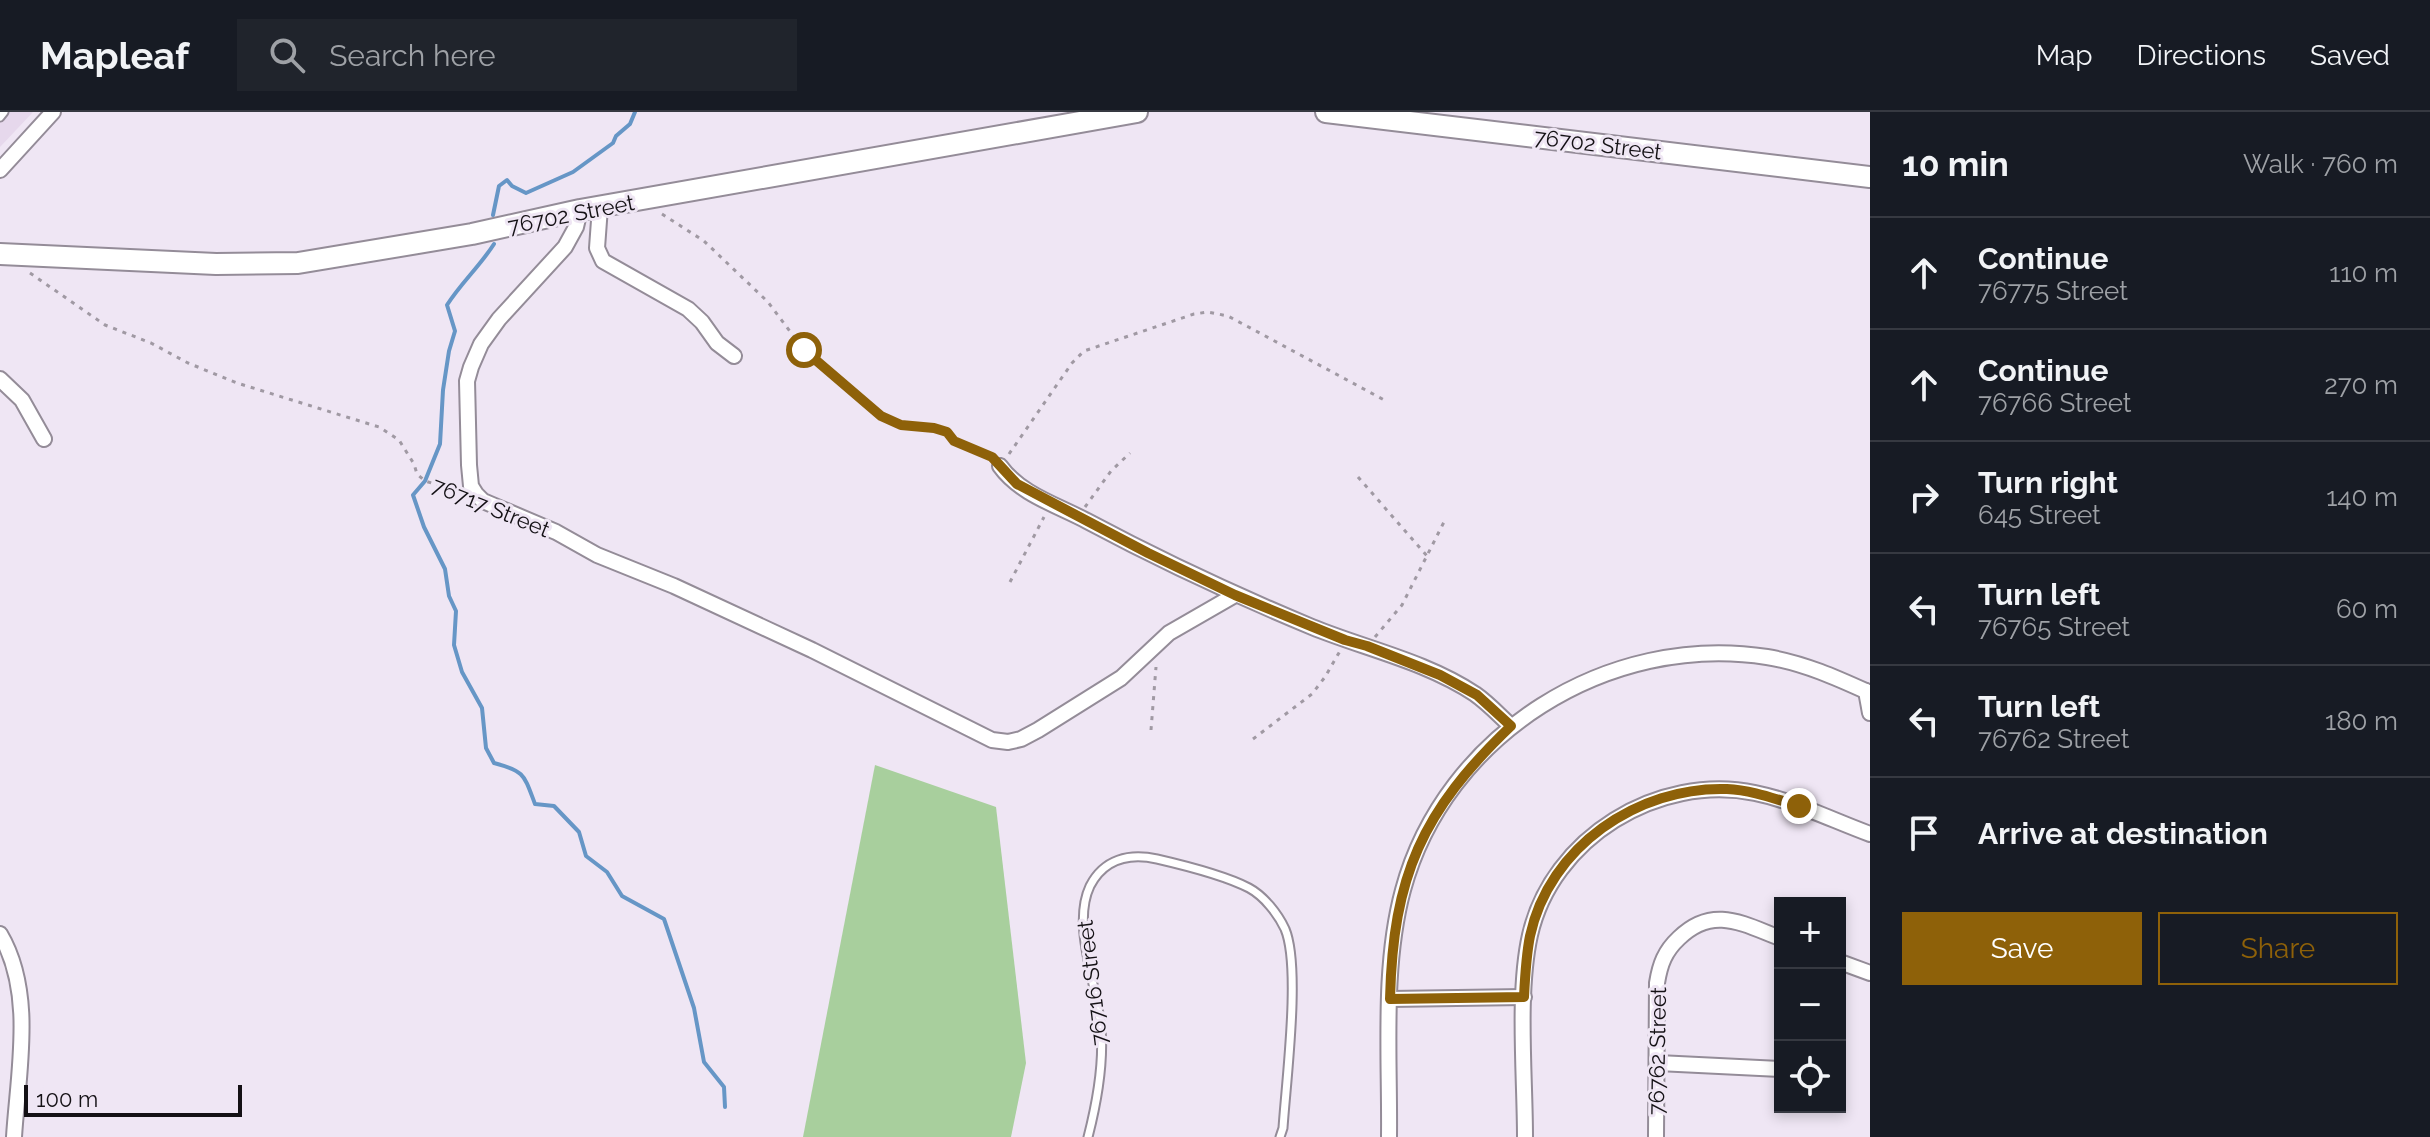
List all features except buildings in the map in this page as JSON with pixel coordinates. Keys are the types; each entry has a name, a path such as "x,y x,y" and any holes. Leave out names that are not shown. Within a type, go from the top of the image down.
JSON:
{"street":[{"path":"0,170 53,112"},
{"name":"76702 Street","path":"7,255 216,264 298,263 472,234 590,208 1137,112"},
{"name":"76702 Street","path":"1326,112 1870,177"},
{"path":"590,208 597,248 603,261 688,309 717,343 734,356"},
{"path":"483,501 471,486 469,465 467,381 471,367 481,344 499,319 565,247 590,208"},
{"path":"0,379 22,400 44,439"},
{"path":"1000,466 1017,484 1235,595 1440,675 1477,695 1511,726"},
{"name":"76717 Street","path":"483,501 526,518 605,559 674,586 798,643 992,740 1008,742 1021,739 1121,678 1158,643"},
{"path":"1158,643 1188,621 1235,595"},
{"path":"1389,1137 1390,999 1395,926 1403,888 1421,840 1441,804 1461,778 1511,726 1568,689 1606,673 1643,661 1716,653 1766,657 1808,666 1868,692 1870,713"},
{"path":"1525,1137 1524,997 1530,934 1561,867 1587,839 1645,803 1695,791 1727,789 1756,793 1870,834"},
{"name":"76762 Street","path":"1656,1137 1659,971 1668,950 1694,926 1717,919 1731,920 1774,936"},
{"path":"0,934 14,961 20,998 20,1054 14,1137"},
{"path":"1846,964 1870,973"},
{"path":"1390,999 1524,997"},
{"path":"1658,1063 1774,1069"}],"lane":[{"path":"0,117 4,112"},
{"name":"76716 Street","path":"1088,1137 1101,1076 1101,1029 1087,951 1084,910 1089,888 1100,872 1127,856 1144,856 1175,863 1251,889 1274,910 1286,931 1291,969 1291,1012 1280,1137"}],"path":[{"path":"633,201 680,224 704,241 768,302 804,350 881,416 901,425 947,432 954,441 981,450 1000,466 1072,363 1084,351 1194,314 1208,312 1228,316 1388,402"},
{"name":"76717 Street","path":"7,255 33,277 105,325 237,383 379,427 399,440 417,474 425,481 483,501"},
{"path":"1078,516 1111,471 1130,453"},
{"path":"1358,477 1427,556"},
{"path":"1010,582 1052,503"},
{"path":"1367,646 1402,605 1446,518"},
{"path":"1253,739 1312,694 1345,640"},
{"path":"1151,730 1158,643"}],"shaded area":[{"path":"0,112 33,112 0,147"}],"green space":[{"path":"875,765 996,807 1026,1063 1011,1137 803,1137"}],"waterway":[{"path":"493,215 499,186 507,180 526,193 573,172 613,143 616,136 630,124 635,112"},
{"path":"494,244 447,305 455,331 443,390 440,444 425,481 413,495 424,527 445,569 449,596 456,611 454,645 462,672 482,708 486,748 494,763 522,776 535,804 554,806 579,832 586,856 607,872 622,896 664,919 694,1008 704,1062 724,1087 725,1107"}],"route":[{"path":"804,350 881,416 901,425 947,432 954,441 992,457 1017,484 1052,503 1235,595 1440,675 1477,695 1511,726 1475,760 1441,804 1421,840 1403,888 1395,926 1390,999 1524,997 1530,934 1561,867 1587,839 1645,803 1695,791 1727,789 1756,793 1799,806"}]}
